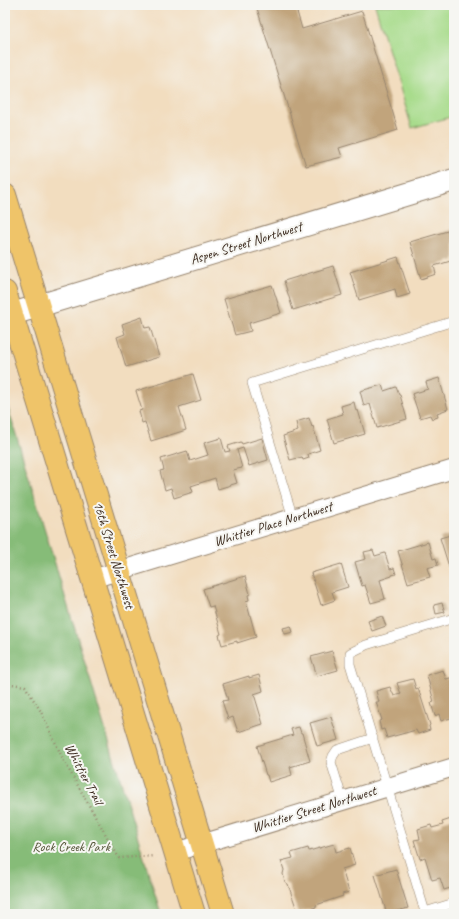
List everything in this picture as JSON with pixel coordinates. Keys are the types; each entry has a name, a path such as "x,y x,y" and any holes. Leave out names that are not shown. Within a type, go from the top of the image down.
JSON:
{"main road":[{"name":"16th Street Northwest","path":"5,195 223,914"},
{"name":"16th Street Northwest","path":"5,292 92,579 164,854 194,914"}],"street":[{"name":"Aspen Street Northwest","path":"12,314 454,180"},
{"name":"Whittier Place Northwest","path":"92,579 454,469"},
{"name":"Whittier Street Northwest","path":"164,854 454,767"}],"lane":[{"path":"293,518 252,382 454,321"},
{"path":"454,618 366,645 350,653 350,664 426,913 454,903"},
{"path":"343,801 331,762 332,756 338,750 373,738"}],"path":[{"name":"Whittier Trail","path":"5,683 25,686 40,710 64,761 120,858 164,854"}],"green space":[{"path":"375,5 454,5 454,116 412,128"},
{"name":"Rock Creek Park","path":"5,398 161,914 5,914"}],"building":[{"path":"256,5 295,5 302,29 362,11 398,130 339,148 342,157 306,166"},
{"path":"454,229 454,260 434,266 436,274 421,279 410,242"},
{"path":"398,257 410,294 397,298 395,289 359,300 350,272"},
{"path":"333,266 342,295 293,310 284,281"},
{"path":"272,285 281,313 249,323 251,331 235,335 224,299"},
{"path":"142,317 145,328 150,327 159,357 126,367 117,337 125,334 122,324"},
{"path":"193,374 201,400 179,407 186,430 151,441 145,422 142,423 139,411 142,410 136,391"},
{"path":"439,378 448,409 437,413 438,417 432,419 430,415 420,418 412,394 428,389 426,382"},
{"path":"382,385 384,391 396,387 407,419 377,428 370,404 364,406 360,391"},
{"path":"354,402 365,434 334,443 327,419 343,414 341,406"},
{"path":"309,418 320,450 308,454 309,458 303,460 302,457 290,460 283,436 298,431 296,422"},
{"path":"221,438 225,452 230,451 228,446 241,442 242,444 262,438 268,460 249,466 243,448 237,450 242,468 233,470 237,483 218,489 215,478 191,486 193,492 174,498 171,488 165,490 160,471 164,470 161,459 187,451 190,461 208,455 204,443"},
{"path":"454,534 454,569 450,570 440,538"},
{"path":"428,542 433,559 436,558 438,565 427,568 430,577 408,583 398,551"},
{"path":"373,550 375,556 385,553 390,569 394,568 396,574 380,580 385,599 371,603 365,585 362,586 355,562 366,559 364,552"},
{"path":"341,564 348,587 332,592 335,600 321,605 311,573"},
{"path":"245,576 250,594 248,595 249,600 246,601 256,637 237,643 237,641 222,645 219,635 221,634 213,606 209,607 203,589"},
{"path":"442,603 445,612 436,614 434,605"},
{"path":"382,616 386,626 372,631 368,621"},
{"path":"291,626 293,632 285,634 283,628"},
{"path":"332,651 338,670 317,676 311,657"},
{"path":"443,670 446,679 454,677 454,717 441,721 439,714 435,716 431,703 434,702 427,675"},
{"path":"259,675 263,691 254,694 263,724 238,732 233,717 228,719 222,701 228,700 223,684 249,676 249,678"},
{"path":"413,679 416,689 418,688 430,725 430,730 418,734 416,730 387,738 384,729 381,730 379,721 382,720 376,702 379,702 376,691 390,687 394,696 401,694 397,683"},
{"path":"331,717 338,740 317,746 310,723"},
{"path":"299,727 310,761 290,767 292,775 269,782 257,746 293,735 291,729"},
{"path":"454,818 454,876 452,877 454,887 444,890 440,878 432,880 425,857 420,859 414,840 420,839 418,829 431,825 432,828 443,825 442,822"},
{"path":"334,844 336,852 350,848 355,865 342,869 349,892 342,894 343,896 298,913 288,884 285,882 283,874 284,870 281,861 293,858 291,853 308,848 309,851"},
{"path":"396,869 408,908 387,914 375,875"}]}
